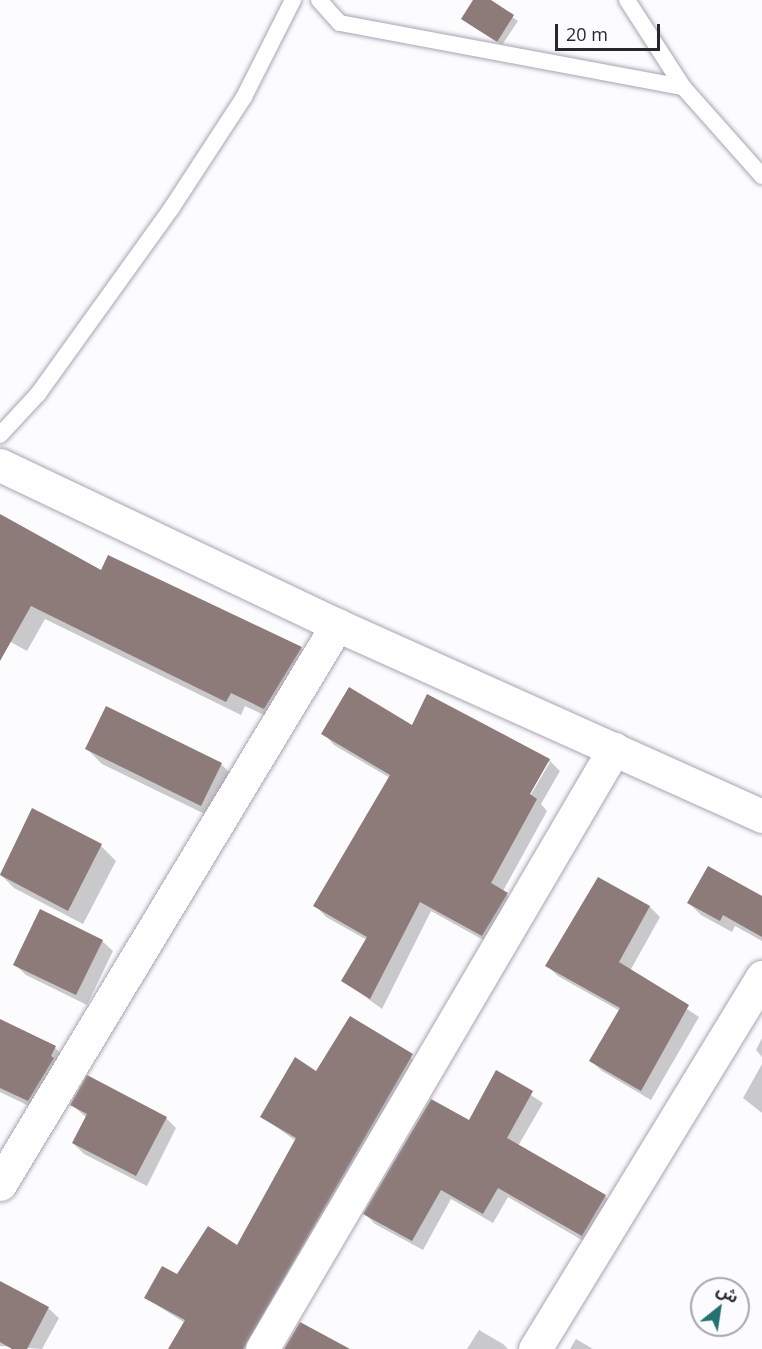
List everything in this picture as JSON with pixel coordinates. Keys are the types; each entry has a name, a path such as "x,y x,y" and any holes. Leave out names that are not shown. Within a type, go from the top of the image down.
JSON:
{"street":[{"path":"0,465 337,625 762,816"},
{"path":"0,1184 337,625"},
{"path":"262,1349 614,749"},
{"path":"535,1349 762,977"}],"lane":[{"path":"0,435 38,394 171,209 244,97 293,0"},
{"path":"319,0 340,23 683,87"},
{"path":"627,0 683,87 762,176"}],"building":[{"path":"473,0 491,0 514,15 497,42 461,19"},
{"path":"0,514 101,570 108,555 302,647 264,709 231,693 226,702 31,606 0,661"},
{"path":"349,687 412,725 427,694 550,759 530,794 537,799 491,883 508,893 482,936 420,902 370,999 341,981 367,937 313,906 390,775 321,734"},
{"path":"106,706 222,763 201,806 85,749"},
{"path":"32,808 102,844 68,911 0,875"},
{"path":"708,866 762,896 762,937 723,915 720,921 687,903"},
{"path":"598,877 650,906 619,962 689,1005 641,1091 589,1061 620,1008 545,966"},
{"path":"40,909 103,940 76,995 13,965"},
{"path":"350,1016 413,1054 243,1349 168,1349 185,1320 144,1298 162,1266 177,1274 208,1226 237,1245 296,1138 260,1117 295,1057 316,1071"},
{"path":"0,1019 56,1046 51,1056 54,1058 28,1101 0,1088"},
{"path":"496,1070 533,1091 507,1138 606,1195 582,1236 498,1188 483,1214 441,1190 412,1241 363,1214 431,1099 469,1120"},
{"path":"87,1075 167,1117 136,1176 72,1143 87,1114 70,1105"},
{"path":"0,1281 49,1307 27,1349 12,1349 0,1342"},
{"path":"300,1322 350,1349 284,1349"}]}
